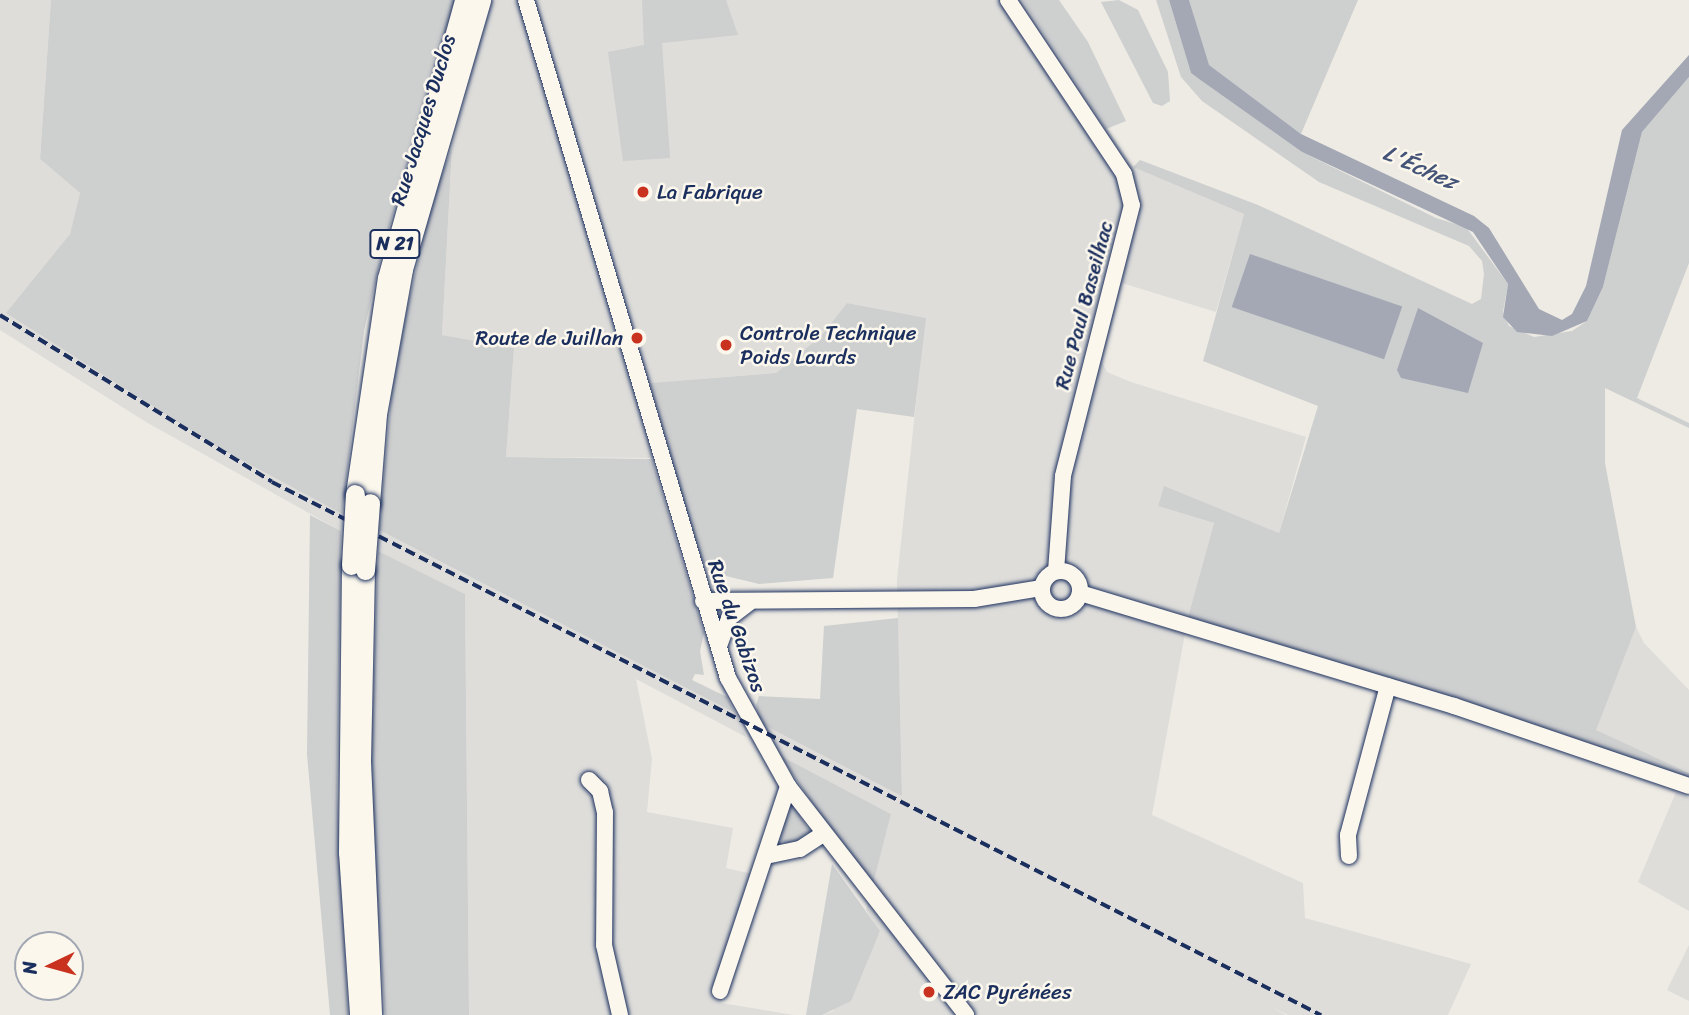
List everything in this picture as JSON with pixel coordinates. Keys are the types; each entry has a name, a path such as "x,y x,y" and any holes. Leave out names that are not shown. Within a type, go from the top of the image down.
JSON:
{"main road":[{"name":"Rue Jacques Duclos","path":"362,498 366,398 387,278 464,0"},
{"name":"Rue Jacques Duclos","path":"362,498 403,269 481,0"},
{"name":"N 21","path":"359,1015 348,852 362,498"},
{"name":"N 21","path":"358,567 361,761 372,1015"}],"street":[{"name":"Rue du Gabizos","path":"526,0 718,648 756,735 788,786 966,1015"},
{"name":"Rue Paul Baseilhac","path":"1008,0 1124,174 1132,205 1070,440 1063,476 1056,571"},
{"path":"703,601 749,603 974,599 1042,588 1056,571 1076,578 1080,593 1073,605 1059,609 1046,602 1042,588"},
{"path":"1080,593 1388,686 1689,786"},
{"path":"718,648 729,618 749,603"},
{"path":"1349,856 1348,835 1388,686"},
{"path":"589,780 600,791 605,812 604,945 620,1015"},
{"path":"720,991 766,856 782,792 788,786"},
{"path":"766,856 800,849 823,834"}],"shaded area":[{"path":"0,0 51,0 40,159 80,193 70,234 7,313 217,447 342,514 341,531 146,422 0,330"},
{"path":"51,0 455,0 383,248 364,331 342,514 217,447 6,313 70,234 80,193 40,159"},
{"path":"490,0 1022,0 1133,167 1244,214 1216,312 1122,283 1102,362 1107,372 1131,382 1306,437 1279,533 1164,487 1158,506 1214,523 1188,617 1152,815 1303,883 1305,918 1471,964 1448,1015 1288,1015 1270,1006 1286,1015 822,1015 833,1011 880,932 866,910 891,814 781,756 760,723 902,795 897,580 925,318 847,303 821,336 776,373 650,383 670,458 506,457 514,348 442,335 452,148"},
{"path":"642,0 726,0 738,35 662,43 670,158 623,161 608,52 644,45"},
{"path":"1022,0 1059,0 1088,42 1126,121 1106,129"},
{"path":"1119,0 1138,10 1168,72 1170,101 1162,106 1153,103 1101,2"},
{"path":"1156,0 1169,0 1191,73 1199,79 1302,152 1436,218 1466,227 1508,284 1503,312 1509,326 1534,337 1572,331 1587,321 1603,287 1642,132 1689,77 1689,263 1637,398 1689,423 1689,428 1605,388 1605,463 1636,627 1596,730 1689,773 1689,780 1589,743 1188,617 1214,523 1158,506 1164,486 1279,533 1318,406 1203,361 1244,214 1133,167 1140,160 1258,205 1472,304 1481,299 1484,274 1482,261 1469,246 1319,182 1202,101 1181,77"},
{"path":"1169,0 1189,0 1209,65 1301,134 1474,216 1489,228 1539,309 1562,320 1572,314 1586,286 1622,130 1689,55 1689,77 1642,132 1603,287 1587,321 1552,336 1517,332 1503,317 1508,284 1473,232 1302,152 1191,73"},
{"path":"1189,0 1358,0 1301,134 1208,65"},
{"path":"452,148 442,335 514,348 506,457 652,459 704,633 700,651 704,675 695,674 692,680 727,697 735,713 379,530 392,390 407,309 433,197"},
{"path":"1250,254 1402,306 1384,359 1232,307"},
{"path":"847,303 926,318 914,417 857,409 833,578 759,584 722,575 699,560 650,383 776,373 821,336"},
{"path":"1418,308 1483,343 1468,393 1401,378 1397,370"},
{"path":"310,515 341,531 337,792 348,1015 330,1015 307,754"},
{"path":"379,530 735,713 746,737 636,679 652,759 647,812 733,828 726,868 761,876 721,1003 794,1015 469,1015 465,594 378,551"},
{"path":"378,551 465,594 469,1015 385,1015 370,795"},
{"path":"898,618 902,796 760,723 756,705 759,696 820,699 824,626"},
{"path":"1636,627 1644,643 1689,690 1689,773 1595,730"},
{"path":"781,756 891,814 872,888 791,772"},
{"path":"1676,792 1689,798 1689,911 1638,882"},
{"path":"790,801 810,832 792,846 776,838"},
{"path":"832,864 880,931 851,1001 822,1015 806,1015"},
{"path":"1689,945 1689,1001 1667,990"}],"railway":[{"path":"0,315 272,482 1321,1015"}],"place":[{"name":"La Fabrique","path":"643,192"},
{"name":"Route de Juillan","path":"637,338"},
{"name":"Controle Technique Poids Lourds","path":"726,345"},
{"name":"ZAC Pyrénées","path":"929,992"}],"water label":[{"name":"L'Échez","path":"1420,168"}]}
